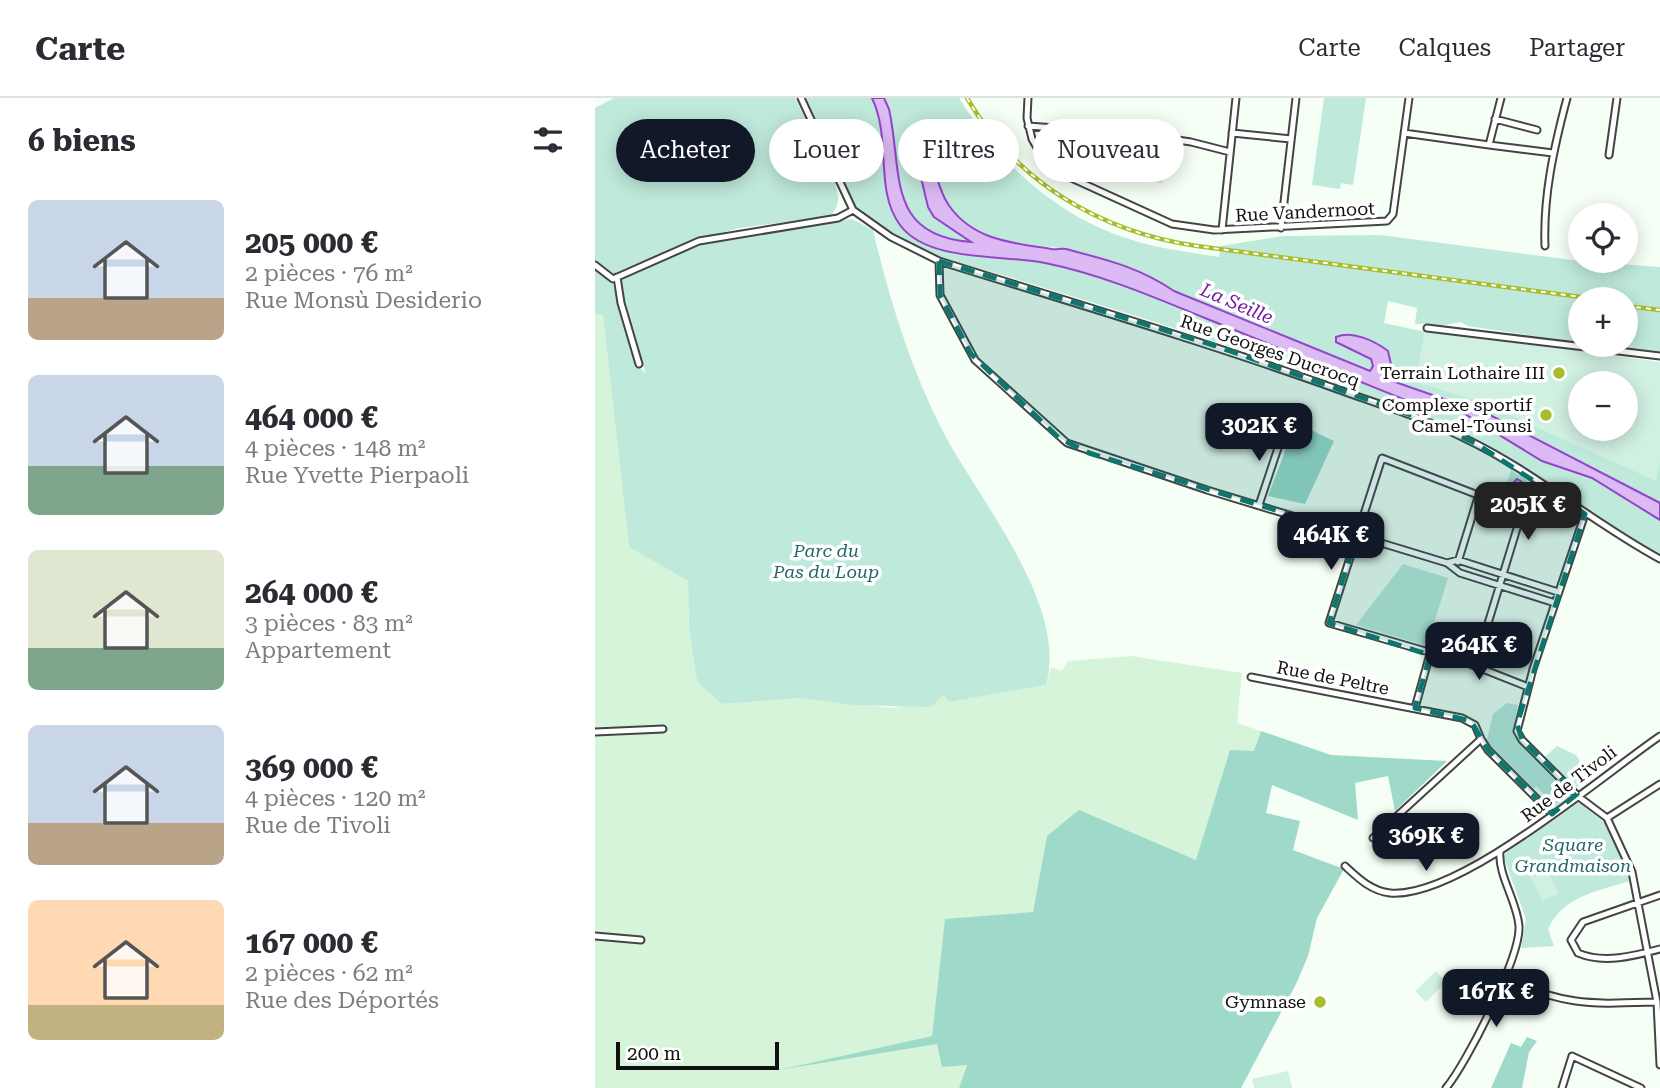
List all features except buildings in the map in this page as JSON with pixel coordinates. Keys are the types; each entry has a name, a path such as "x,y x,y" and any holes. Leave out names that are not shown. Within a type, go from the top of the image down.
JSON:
{"street":[{"path":"595,265 610,278 617,277 699,241 838,218 853,210 801,98"},
{"path":"1028,98 1028,126 1136,134 1230,152"},
{"path":"1222,230 1236,98"},
{"path":"1281,228 1296,98"},
{"name":"Rue Vandernoot","path":"1028,126 1043,158 1070,179 1172,224 1222,230 1387,221 1393,214 1409,98"},
{"path":"1489,145 1500,98"},
{"path":"1545,246 1544,223 1553,153 1567,98"},
{"path":"1609,155 1617,98"},
{"path":"1495,119 1537,130"},
{"path":"1232,133 1291,139"},
{"path":"1404,133 1553,153"},
{"name":"Rue Georges Ducrocq","path":"853,210 898,241 939,261 1216,346 1428,421 1471,441 1660,559"},
{"path":"939,261 940,295 971,354 983,369 1059,438 1089,453 1447,562 1458,561 1558,592"},
{"path":"617,277 639,364"},
{"path":"1427,328 1660,356"},
{"path":"1259,505 1286,424"},
{"path":"1475,666 1522,512 1382,458 1329,623 1475,666 1528,687"},
{"path":"1455,570 1479,495"},
{"path":"1585,514 1518,718 1518,735 1577,794 1607,818 1632,872 1658,1002 1660,1065"},
{"path":"1447,562 1455,570 1555,603"},
{"path":"1415,708 1430,654"},
{"name":"Rue de Peltre","path":"1251,677 1471,721 1488,750 1552,814"},
{"path":"595,732 663,729"},
{"name":"Rue de Tivoli","path":"1345,866 1372,888 1389,893 1411,892 1462,873 1500,852 1660,736"},
{"path":"1373,838 1481,739"},
{"path":"1607,818 1660,784"},
{"path":"1446,1088 1465,1063 1517,940 1519,926 1500,852"},
{"path":"1660,895 1583,922 1571,940 1578,953 1594,958 1617,958 1660,949"},
{"path":"595,936 641,940"},
{"path":"1503,976 1534,991 1571,1003 1658,1002"},
{"path":"1562,1088 1572,1056 1641,1088"}],"highlighted area":[{"path":"939,261 1216,346 1428,421 1475,443 1585,514 1517,724 1522,740 1577,794 1552,814 1488,750 1471,721 1415,708 1430,655 1329,623 1357,535 1089,453 1059,438 971,354 940,295"}],"green space":[{"path":"614,98 795,98 806,119 769,119 769,182 834,182 838,195 836,208 831,216 739,228 685,243 614,274 595,260 595,108"},
{"path":"803,98 872,98 878,119 813,119"},
{"path":"884,98 959,98 974,119 898,119 898,181 889,111"},
{"path":"1324,98 1366,98 1353,185 1341,183 1340,189 1312,185"},
{"path":"884,163 888,200 893,214 900,225 914,237 931,246 968,255 1045,263 1108,281 1436,412 1452,410 1463,413 1542,461 1592,478 1660,520 1660,556 1516,465 1426,417 1216,342 1076,297 944,259 902,243 883,232 865,218 850,201 841,182 884,182"},
{"path":"1019,173 1053,201 1102,229 1151,245 1219,257 1221,246 1283,236 1380,235 1568,259 1568,273 1638,273 1638,265 1660,267 1660,354 1638,351 1638,287 1568,287 1568,341 1468,326 1461,322 1428,328 1428,324 1415,324 1417,308 1388,301 1384,323 1421,331 1427,328 1510,400 1553,428 1568,433 1568,441 1594,441 1660,462 1660,503 1490,415 1414,390 1174,291 1139,272 1066,249 978,244 934,234 917,223 906,208 898,182 1019,182"},
{"name":"Parc du Pas du Loup","path":"852,219 873,230 901,330 929,402 940,426 1015,551 1032,585 1044,620 1049,653 1046,685 949,702 944,694 931,707 854,705 801,698 722,704 697,682 689,628 688,581 629,547 603,315 595,314 595,269 613,285 634,361 646,374 619,283 622,277 698,244"},
{"path":"595,314 603,314 629,547 688,581 689,628 697,682 722,704 801,698 893,708 944,693 949,702 1046,685 1051,667 1062,671 1068,661 1131,656 1242,673 1237,723 1261,731 1255,751 1230,751 1197,860 1147,841 1047,836 1033,912 945,920 932,1036 796,1067 937,1044 967,1064 959,1088 595,1088"},
{"name":"Complexe sportif Camel-Tounsi","path":"1425,329 1568,349 1568,357 1624,357 1660,362 1660,462 1656,481 1478,401 1415,382"},
{"path":"1511,470 1571,510 1567,519 1502,496"},
{"path":"1403,564 1448,578 1427,646 1356,625"},
{"path":"1507,703 1518,705 1515,725 1517,737 1540,761 1557,746 1576,755 1580,761 1578,768 1587,779 1553,806 1549,807 1552,803 1536,786 1533,790 1525,784 1486,744 1493,714"},
{"name":"Square Grandmaison","path":"1577,801 1606,824 1630,881 1583,896 1563,909 1548,929 1554,946 1521,948 1526,919 1504,858 1506,853"},
{"path":"1543,863 1559,893 1543,901 1527,871"},
{"path":"1436,971 1446,982 1426,1002 1415,991"},
{"path":"1288,1071 1292,1088 1254,1088 1252,1079"}],"shaded area":[{"path":"872,98 884,98 889,109 898,182 903,196 911,213 924,227 943,237 971,242 934,217 928,207 922,182 938,182 950,207 971,227 983,234 1023,245 1066,249 1122,265 1174,291 1370,371 1373,366 1371,359 1336,342 1336,337 1349,335 1370,340 1388,351 1395,382 1490,415 1660,503 1660,520 1592,478 1542,461 1463,413 1452,410 1436,412 1106,280 1045,263 967,255 929,246 900,225 892,211 885,181 884,119 879,119"},
{"path":"1296,423 1334,441 1305,504 1268,496"},
{"path":"1517,479 1561,506 1564,513 1556,511 1534,493 1531,496 1518,492 1513,483"},
{"path":"1261,731 1331,755 1447,761 1395,811 1388,776 1355,783 1358,820 1272,785 1266,813 1300,821 1293,850 1344,869 1317,918 1308,956 1296,984 1241,1088 959,1088 967,1065 942,1067 937,1044 779,1070 932,1036 945,919 1033,912 1047,836 1079,810 1196,860 1230,750 1254,751"},
{"path":"1527,1037 1537,1041 1529,1052 1522,1088 1491,1088 1511,1043 1521,1047"}],"railway":[{"path":"967,98 987,128 1036,178 1065,199 1128,229 1197,246 1568,295"},
{"path":"1638,307 1660,310"}],"place":[{"name":"Terrain Lothaire III","path":"1559,373"},
{"name":"Complexe sportif Camel-Tounsi","path":"1546,415"},
{"name":"Gymnase","path":"1320,1002"}],"water label":[{"name":"La Seille","path":"1237,303"}]}
